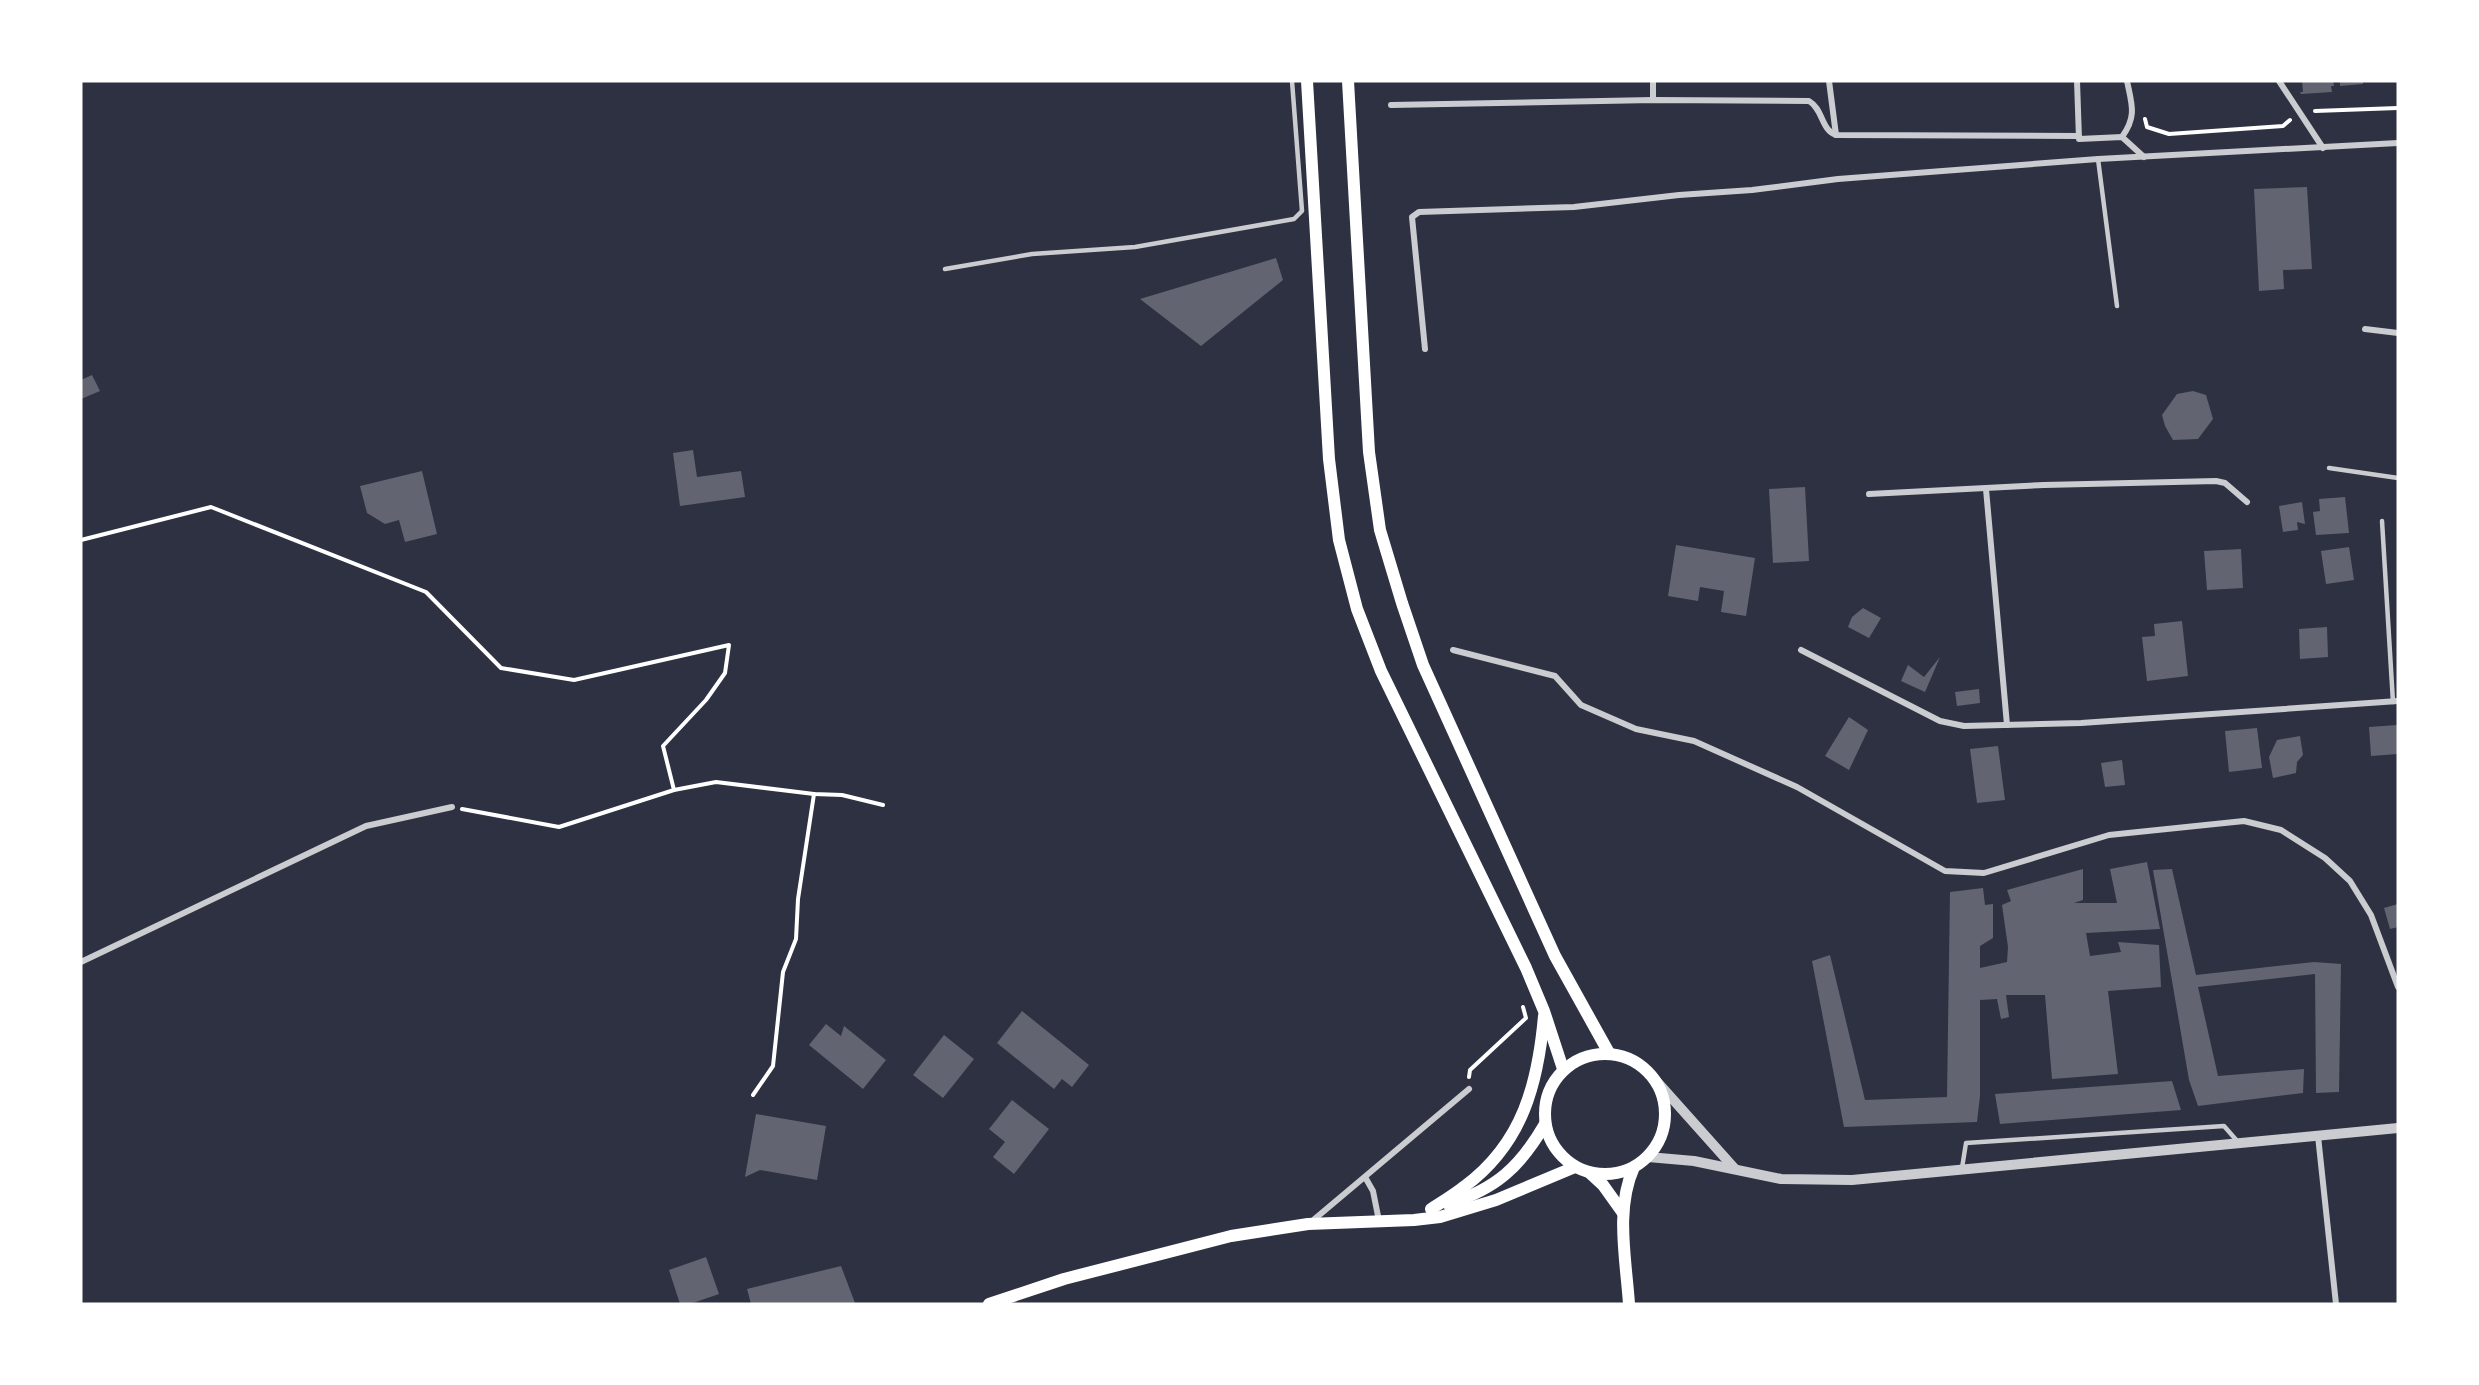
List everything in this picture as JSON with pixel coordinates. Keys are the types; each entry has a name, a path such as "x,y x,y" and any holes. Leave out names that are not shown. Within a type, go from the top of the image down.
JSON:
{"main road":[{"path":"1307,81 1329,459 1339,540 1357,609 1381,671 1521,958 1544,1011 1563,1069"},
{"path":"1348,81 1369,452 1380,530 1423,665 1555,956 1609,1053"},
{"path":"1431,1209 1467,1185 1494,1159 1516,1128 1532,1092 1540,1055 1544,1011"},
{"path":"1609,1053 1633,1060 1652,1076 1663,1099 1665,1114 1663,1130 1658,1144 1648,1157 1635,1167 1613,1174 1590,1173 1575,1167 1556,1149 1545,1124 1544,1112 1550,1089 1563,1069 1589,1055 1609,1053"},
{"path":"1398,1219 1484,1190 1500,1180 1519,1164 1545,1124"},
{"path":"989,1304 1064,1279 1231,1236 1308,1224 1431,1218 1459,1212 1575,1167"},
{"path":"1629,1304 1623,1213 1628,1182 1635,1167"},
{"path":"1590,1173 1603,1185 1623,1213"}],"street":[{"path":"1653,81 1653,100"},
{"path":"1829,81 1836,135"},
{"path":"2077,81 2078,138"},
{"path":"2122,137 2132,119 2133,110 2127,81"},
{"path":"2279,81 2323,148"},
{"path":"1390,105 1653,100 1809,101 1816,105 1829,132 1836,135 2122,137 2144,158"},
{"path":"1425,349 1412,217 1419,212 1574,207 1679,195 1752,190 1838,179 2098,159 2398,144"},
{"path":"2366,329 2398,333"},
{"path":"1869,494 2216,481 2225,483 2247,502"},
{"path":"1986,489 2007,724"},
{"path":"1453,650 1555,676 1581,705 1636,729 1694,741 1776,778 1945,871 1984,873 2109,835 2244,821 2281,830 2325,858 2350,881 2371,915 2397,978 2398,987"},
{"path":"1801,650 1940,721 1964,726 2081,723 2396,701"},
{"path":"81,962 366,826 452,807"},
{"path":"1652,1076 1738,1171"},
{"path":"1308,1224 1469,1089"},
{"path":"1648,1157 1694,1161 1781,1179 1852,1180 2398,1128"},
{"path":"2318,1136 2336,1304"},
{"path":"1365,1177 1373,1191 1379,1221"}],"lane":[{"path":"945,269 1032,255 1135,247 1294,219 1300,216 1302,211 1292,81"},
{"path":"2098,159 2117,306"},
{"path":"2329,468 2398,478"},
{"path":"2382,522 2396,701"},
{"path":"1962,1168 1966,1143 2224,1125 2239,1144"}],"path":[{"path":"2144,115 2147,127 2169,134 2283,126 2299,112 2398,108"},
{"path":"81,540 212,507 426,592 501,668 574,680 729,645 724,673 706,700 663,746 674,790"},
{"path":"452,807 560,827 674,790 716,782 814,794 842,795 884,805"},
{"path":"753,1095 772,1066 783,972 796,939 798,899 814,794"},
{"path":"1469,1089 1470,1070 1526,1018 1520,996"}],"building":[{"path":"2302,81 2333,81 2334,86 2331,86 2332,92 2301,94 2300,92 2303,92"},
{"path":"2340,81 2363,81 2363,84 2340,86"},
{"path":"2307,187 2312,269 2283,270 2284,289 2259,291 2254,189"},
{"path":"1276,258 1283,280 1201,346 1140,299"},
{"path":"92,375 100,391 81,399 81,380"},
{"path":"2193,391 2206,395 2213,419 2198,439 2173,440 2162,415 2177,394"},
{"path":"693,450 697,477 741,471 745,497 680,506 673,453"},
{"path":"422,471 437,534 405,542 399,520 385,524 367,513 360,486"},
{"path":"1805,487 1809,561 1773,563 1769,489"},
{"path":"2345,497 2349,533 2316,535 2313,512 2320,511 2319,499"},
{"path":"2302,502 2305,524 2297,522 2298,530 2283,532 2279,506"},
{"path":"1676,545 1755,558 1746,616 1721,612 1724,591 1700,587 1698,601 1668,596"},
{"path":"2349,547 2354,580 2326,584 2321,551"},
{"path":"2241,549 2243,588 2207,590 2204,551"},
{"path":"1863,608 1881,618 1869,638 1848,627 1852,617"},
{"path":"2182,621 2188,676 2147,681 2142,637 2155,636 2154,624"},
{"path":"2327,627 2328,657 2300,659 2299,629"},
{"path":"1940,657 1925,692 1901,681 1908,665 1924,677"},
{"path":"1979,689 1980,703 1957,706 1955,692"},
{"path":"1849,717 1868,730 1849,770 1825,756"},
{"path":"2397,725 2398,754 2371,756 2369,727"},
{"path":"2257,728 2262,768 2229,772 2225,731"},
{"path":"2300,736 2303,755 2297,762 2296,773 2273,778 2269,757 2277,740"},
{"path":"1998,746 2005,800 1977,803 1970,749"},
{"path":"2122,760 2125,785 2105,787 2101,763"},
{"path":"2147,862 2160,929 2086,933 2090,956 2121,952 2118,942 2159,945 2161,987 2108,991 2118,1074 2052,1079 2045,995 2006,995 2009,1017 2001,1019 1997,999 1980,1000 1980,1096 1977,1122 1844,1127 1812,961 1830,955 1865,1100 1947,1097 1950,892 1983,888 1985,905 1993,904 1993,938 1980,946 1980,968 2007,962 2008,947 2002,905 2011,901 2007,890 2083,869 2083,900 2074,903 2117,903 2110,869"},
{"path":"2172,869 2196,975 2314,962 2341,964 2339,1092 2316,1093 2315,974 2198,987 2218,1076 2304,1069 2303,1093 2198,1106 2189,1080 2153,870"},
{"path":"2398,904 2398,927 2390,929 2384,908"},
{"path":"1022,1011 1089,1065 1072,1087 1062,1079 1054,1089 997,1043"},
{"path":"826,1024 841,1036 844,1026 886,1060 863,1089 809,1045"},
{"path":"944,1035 974,1059 943,1098 913,1075"},
{"path":"2172,1081 2181,1110 2000,1124 1995,1094"},
{"path":"1012,1100 1049,1129 1014,1174 993,1157 1005,1142 989,1129"},
{"path":"756,1114 826,1126 817,1180 760,1170 745,1177"},
{"path":"706,1257 719,1294 690,1304 680,1304 669,1270"},
{"path":"841,1266 855,1303 751,1304 747,1289"}]}
